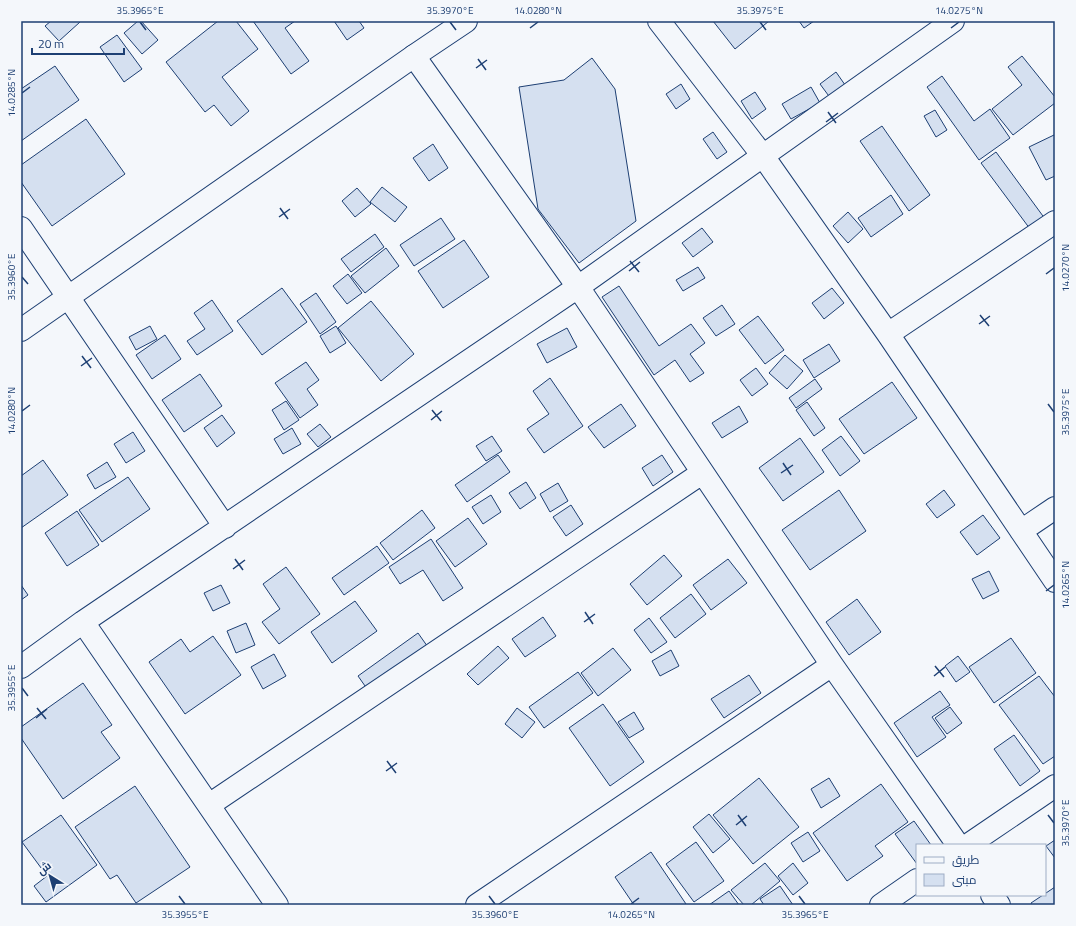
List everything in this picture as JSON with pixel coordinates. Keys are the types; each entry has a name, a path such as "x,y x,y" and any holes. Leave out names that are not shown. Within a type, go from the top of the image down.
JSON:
{"street":[{"path":"21,330 466,21"},
{"path":"659,21 763,156 888,334 1055,581"},
{"path":"21,667 83,622 578,287 953,21"},
{"path":"414,56 578,287 832,665 957,844"},
{"path":"888,334 1055,222"},
{"path":"21,228 224,527"},
{"path":"209,805 702,473"},
{"path":"1021,531 1055,508"},
{"path":"83,622 277,905"},
{"path":"477,905 832,665"},
{"path":"969,844 1055,786"},
{"path":"881,905 916,881"},
{"path":"993,896 999,905"}],"building":[{"path":"51,21 80,22 59,41 45,26"},
{"path":"138,21 141,21 158,40 142,54 124,33"},
{"path":"218,21 236,21 258,49 222,77 249,111 231,126 214,105 205,112 166,62"},
{"path":"253,21 295,21 285,28 309,61 291,74"},
{"path":"334,21 359,21 364,28 347,40"},
{"path":"713,21 769,21 735,49"},
{"path":"799,21 814,21 804,28"},
{"path":"117,35 142,69 124,82 100,47"},
{"path":"1022,56 1055,97 1055,103 1013,135 992,109 1022,85 1008,67"},
{"path":"592,58 615,89 636,221 579,263 538,209 519,87 564,80"},
{"path":"55,66 79,100 21,141 21,89"},
{"path":"836,72 850,92 834,103 820,84"},
{"path":"942,76 974,121 990,109 1010,138 979,160 927,87"},
{"path":"681,84 690,99 676,109 666,94"},
{"path":"811,87 820,103 791,119 782,104"},
{"path":"755,92 766,109 752,119 741,101"},
{"path":"935,110 947,130 936,137 924,116"},
{"path":"86,119 125,174 52,226 21,182 21,165"},
{"path":"882,126 930,195 909,211 860,141"},
{"path":"713,132 727,152 717,159 703,139"},
{"path":"1054,135 1055,176 1046,180 1029,147"},
{"path":"433,144 448,168 429,181 413,158"},
{"path":"996,152 1051,227 1036,237 981,163"},
{"path":"382,187 407,207 395,222 370,202"},
{"path":"357,188 371,204 355,217 342,201"},
{"path":"891,195 903,214 871,237 858,218"},
{"path":"848,212 863,229 848,243 833,226"},
{"path":"441,218 455,239 414,266 400,245"},
{"path":"702,228 713,242 693,257 682,243"},
{"path":"375,234 384,247 351,272 341,259"},
{"path":"464,240 489,277 443,308 418,271"},
{"path":"386,248 399,266 365,293 351,276"},
{"path":"698,267 705,278 683,291 676,280"},
{"path":"348,274 362,293 347,304 333,286"},
{"path":"619,286 659,346 691,324 705,343 690,354 704,373 690,382 675,360 654,375 602,297"},
{"path":"282,288 307,322 262,355 237,321"},
{"path":"832,288 844,303 824,319 812,303"},
{"path":"316,293 336,322 320,334 300,304"},
{"path":"212,300 233,331 197,355 187,341 205,329 194,313"},
{"path":"371,301 414,354 381,381 338,328"},
{"path":"722,305 735,324 716,336 703,318"},
{"path":"758,316 784,350 765,364 739,330"},
{"path":"150,326 157,339 136,350 129,337"},
{"path":"336,326 346,343 330,353 320,336"},
{"path":"567,328 577,347 547,363 537,344"},
{"path":"165,335 181,359 152,379 136,355"},
{"path":"829,344 840,361 814,378 803,360"},
{"path":"785,355 803,371 787,389 769,373"},
{"path":"306,362 319,380 307,389 318,405 300,418 275,383"},
{"path":"756,368 768,384 752,396 740,380"},
{"path":"200,374 222,406 184,432 162,400"},
{"path":"550,378 583,426 544,453 527,429 549,414 533,391"},
{"path":"815,379 822,389 796,408 789,398"},
{"path":"892,382 917,418 864,454 839,419"},
{"path":"286,401 299,420 284,430 272,410"},
{"path":"807,402 825,428 814,436 796,410"},
{"path":"621,404 636,426 604,448 588,427"},
{"path":"739,406 748,422 722,438 712,423"},
{"path":"222,415 235,433 217,447 204,428"},
{"path":"320,424 331,437 318,447 307,434"},
{"path":"292,428 301,444 283,454 274,439"},
{"path":"133,432 145,451 126,463 114,444"},
{"path":"492,436 502,451 486,461 476,446"},
{"path":"841,436 860,461 840,476 822,450"},
{"path":"800,438 824,472 783,501 759,468"},
{"path":"498,455 510,472 467,502 455,485"},
{"path":"662,455 673,472 653,486 642,468"},
{"path":"43,460 68,495 21,528 21,476"},
{"path":"107,462 116,477 95,489 87,475"},
{"path":"128,477 150,509 102,542 79,510"},
{"path":"526,482 536,498 520,509 509,493"},
{"path":"558,483 568,501 550,512 540,494"},
{"path":"839,490 866,531 810,570 782,530"},
{"path":"944,490 955,505 937,518 926,504"},
{"path":"491,495 501,512 483,524 472,507"},
{"path":"571,505 583,524 566,536 553,517"},
{"path":"422,510 435,528 393,560 380,543"},
{"path":"77,511 99,545 67,566 45,533"},
{"path":"983,515 1000,538 977,555 960,532"},
{"path":"468,518 487,544 455,567 436,541"},
{"path":"431,539 463,588 443,601 423,570 400,584 389,567"},
{"path":"377,546 389,563 344,595 332,578"},
{"path":"664,555 682,576 647,605 630,584"},
{"path":"728,559 747,583 711,610 693,585"},
{"path":"286,567 320,614 279,644 262,622 280,609 263,584"},
{"path":"989,571 999,591 983,599 972,579"},
{"path":"21,585 28,595 21,600"},
{"path":"221,585 230,603 213,611 204,593"},
{"path":"691,594 706,614 675,638 660,618"},
{"path":"857,599 881,632 849,655 826,622"},
{"path":"355,601 377,631 332,663 311,632"},
{"path":"543,617 556,636 525,657 512,639"},
{"path":"649,618 667,642 651,653 634,630"},
{"path":"246,623 255,645 236,653 227,631"},
{"path":"418,633 430,650 370,693 358,676"},
{"path":"213,636 241,675 185,714 149,662 181,639 190,652"},
{"path":"1011,638 1036,673 994,703 969,667"},
{"path":"498,646 509,658 478,685 467,674"},
{"path":"613,648 631,670 598,696 581,673"},
{"path":"671,650 679,666 660,676 652,661"},
{"path":"274,654 286,676 263,689 251,667"},
{"path":"958,656 970,672 956,682 945,666"},
{"path":"578,672 593,693 544,728 529,707"},
{"path":"749,675 761,693 724,718 711,699"},
{"path":"1039,676 1055,697 1055,756 1043,764 999,705"},
{"path":"83,683 112,725 101,732 120,758 63,799 21,738 21,727"},
{"path":"940,691 950,705 932,717 946,737 917,757 894,723"},
{"path":"603,704 644,762 610,786 569,728"},
{"path":"950,707 962,723 947,734 935,718"},
{"path":"517,708 535,722 522,738 505,724"},
{"path":"634,712 644,729 629,738 618,722"},
{"path":"1014,735 1040,771 1020,786 994,749"},
{"path":"759,778 799,827 753,864 713,815"},
{"path":"829,778 840,796 821,808 811,789"},
{"path":"881,784 908,822 875,846 883,856 847,881 813,833"},
{"path":"135,786 190,867 136,903 117,875 110,879 75,827"},
{"path":"709,814 730,839 713,853 693,827"},
{"path":"61,815 97,865 46,902 34,886 47,876 22,842"},
{"path":"914,821 930,844 916,844 916,863 895,834"},
{"path":"808,832 820,851 803,862 791,843"},
{"path":"1055,840 1055,858 1046,846"},
{"path":"696,842 724,881 694,902 666,864"},
{"path":"651,852 686,904 634,905 615,877"},
{"path":"765,863 780,881 751,905 744,905 731,890"},
{"path":"793,863 808,883 793,895 778,876"},
{"path":"780,886 793,905 764,905 760,899"},
{"path":"1055,887 1055,905 1032,905 1031,903 1042,896 1046,896 1046,893"},
{"path":"729,891 739,905 709,905"}]}
